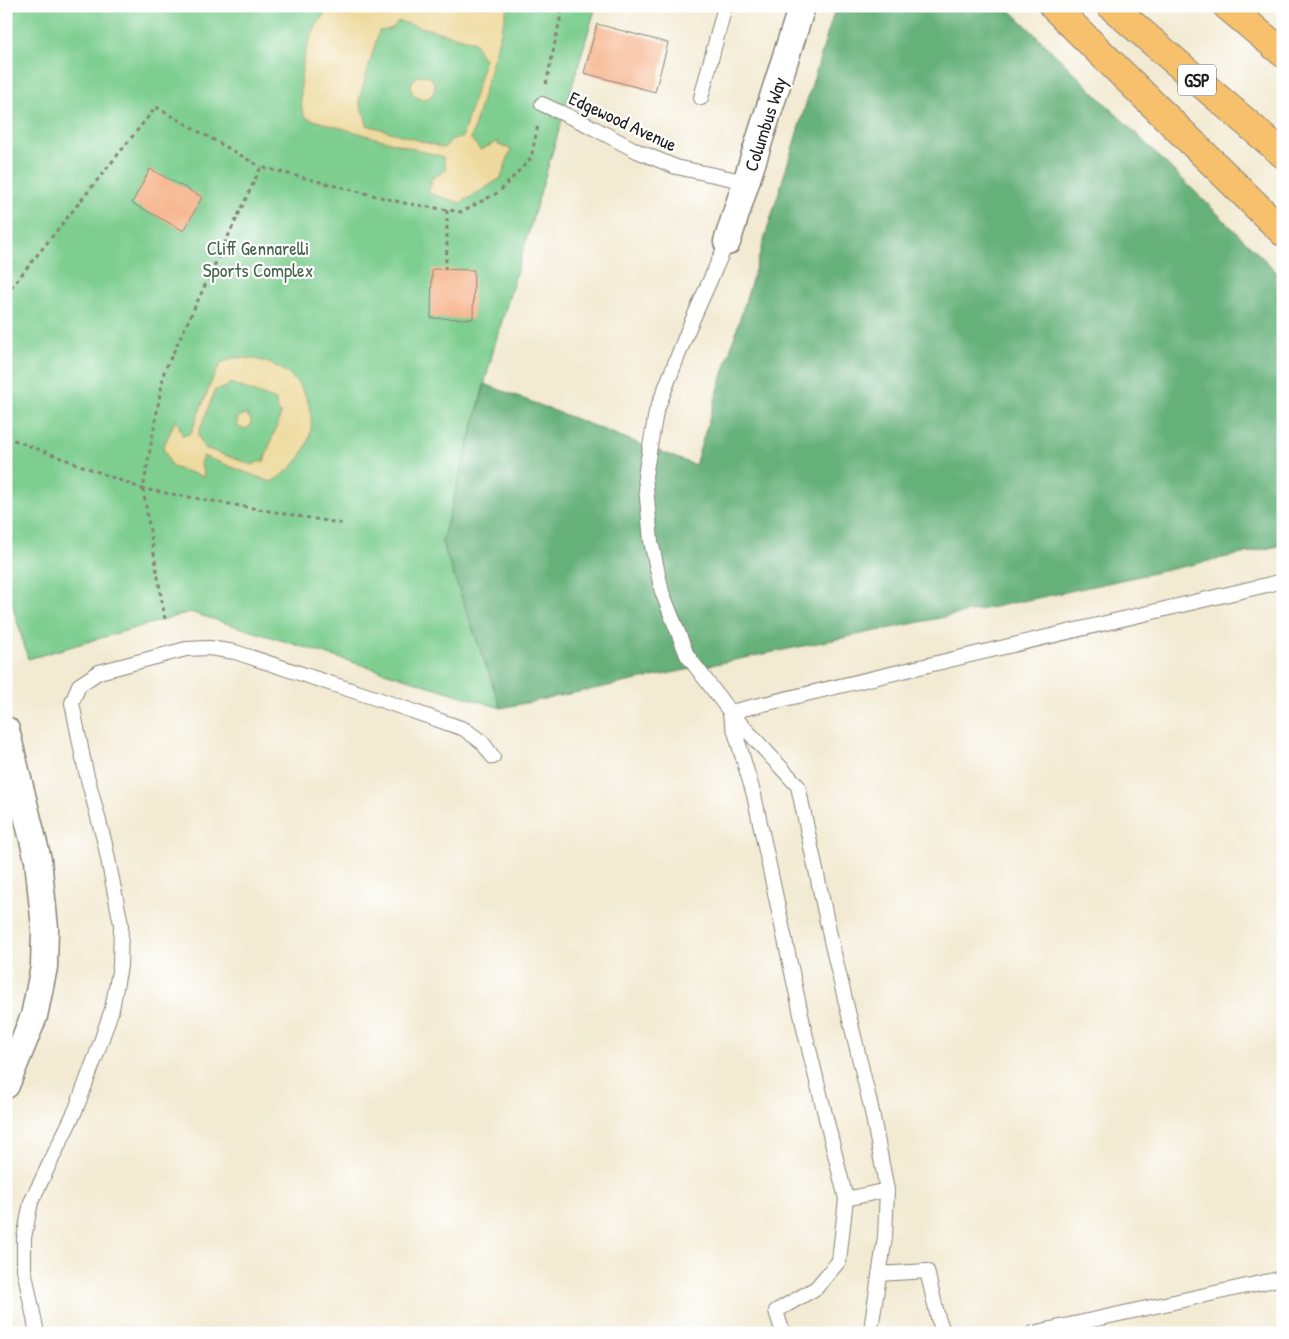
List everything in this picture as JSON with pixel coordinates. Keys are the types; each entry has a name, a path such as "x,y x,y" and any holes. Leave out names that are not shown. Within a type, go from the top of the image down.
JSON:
{"highway":[{"path":"1053,6 1283,232"},
{"name":"GSP","path":"1111,6 1283,154"},
{"path":"1227,6 1283,54"}],"street":[{"name":"Columbus Way","path":"727,242 802,6"},
{"path":"6,730 38,860 45,928 44,967 34,1016 6,1085"}],"lane":[{"path":"701,98 725,6"},
{"name":"Edgewood Avenue","path":"542,104 588,125 637,151 676,167 746,182"},
{"path":"727,242 688,330 656,412 645,476 651,541 662,592 687,655 730,712 798,786 832,946 871,1107 887,1190 885,1237 872,1322"},
{"path":"730,712 1283,581"},
{"path":"37,1333 24,1269 24,1238 31,1202 76,1110 112,1008 120,966 121,924 105,844 84,768 72,702 79,685 99,672 186,649 209,648 244,655 372,696 464,729 482,742 493,757"},
{"path":"730,712 754,795 805,1033 846,1199 839,1261 816,1288 776,1311 783,1333"},
{"path":"846,1199 887,1190"},
{"path":"879,1274 927,1271 938,1318 944,1333"},
{"path":"1033,1333 1283,1278"}],"path":[{"path":"6,294 156,107 261,167 404,203 461,212 499,192 532,158 563,6"},
{"path":"165,619 143,489 164,372 261,167"},
{"path":"445,270 447,210"},
{"path":"6,438 143,489 344,524"}],"green space":[{"name":"Cliff Gennarelli Sports Complex","path":"6,6 596,6 495,344 442,542 501,708 190,612 28,659 12,603 6,590"},
{"path":"836,6 1006,6 1283,278 1283,545 1052,595 501,708 442,542 485,384 695,465"}],"sand":[{"path":"331,6 508,6 471,139 480,150 499,141 498,145 511,149 501,178 461,203 428,193 432,182 429,180 446,170 443,157 306,118 301,103 302,69 307,46 323,15","holes":["398,21 473,41 485,59 462,138 452,139 444,148 367,125 359,100 379,31 390,29"]},
{"path":"423,75 428,76 434,82 434,92 428,98 423,99 418,98 412,92 411,87 412,82 418,76"},
{"path":"233,358 261,360 283,370 299,385 309,404 311,425 306,446 293,466 271,482 203,456 200,463 205,477 172,467 163,448 176,419 183,436 191,433 212,380 221,363","holes":["230,383 276,400 277,410 281,414 264,461 253,465 204,448 198,435 215,390 225,388"]},
{"path":"241,415 247,415 251,422 247,429 241,429 237,425 237,419"}],"building":[{"path":"597,24 668,43 655,92 584,73"},
{"path":"150,169 202,197 184,231 132,203"},
{"path":"432,269 474,270 473,319 431,318"}]}
